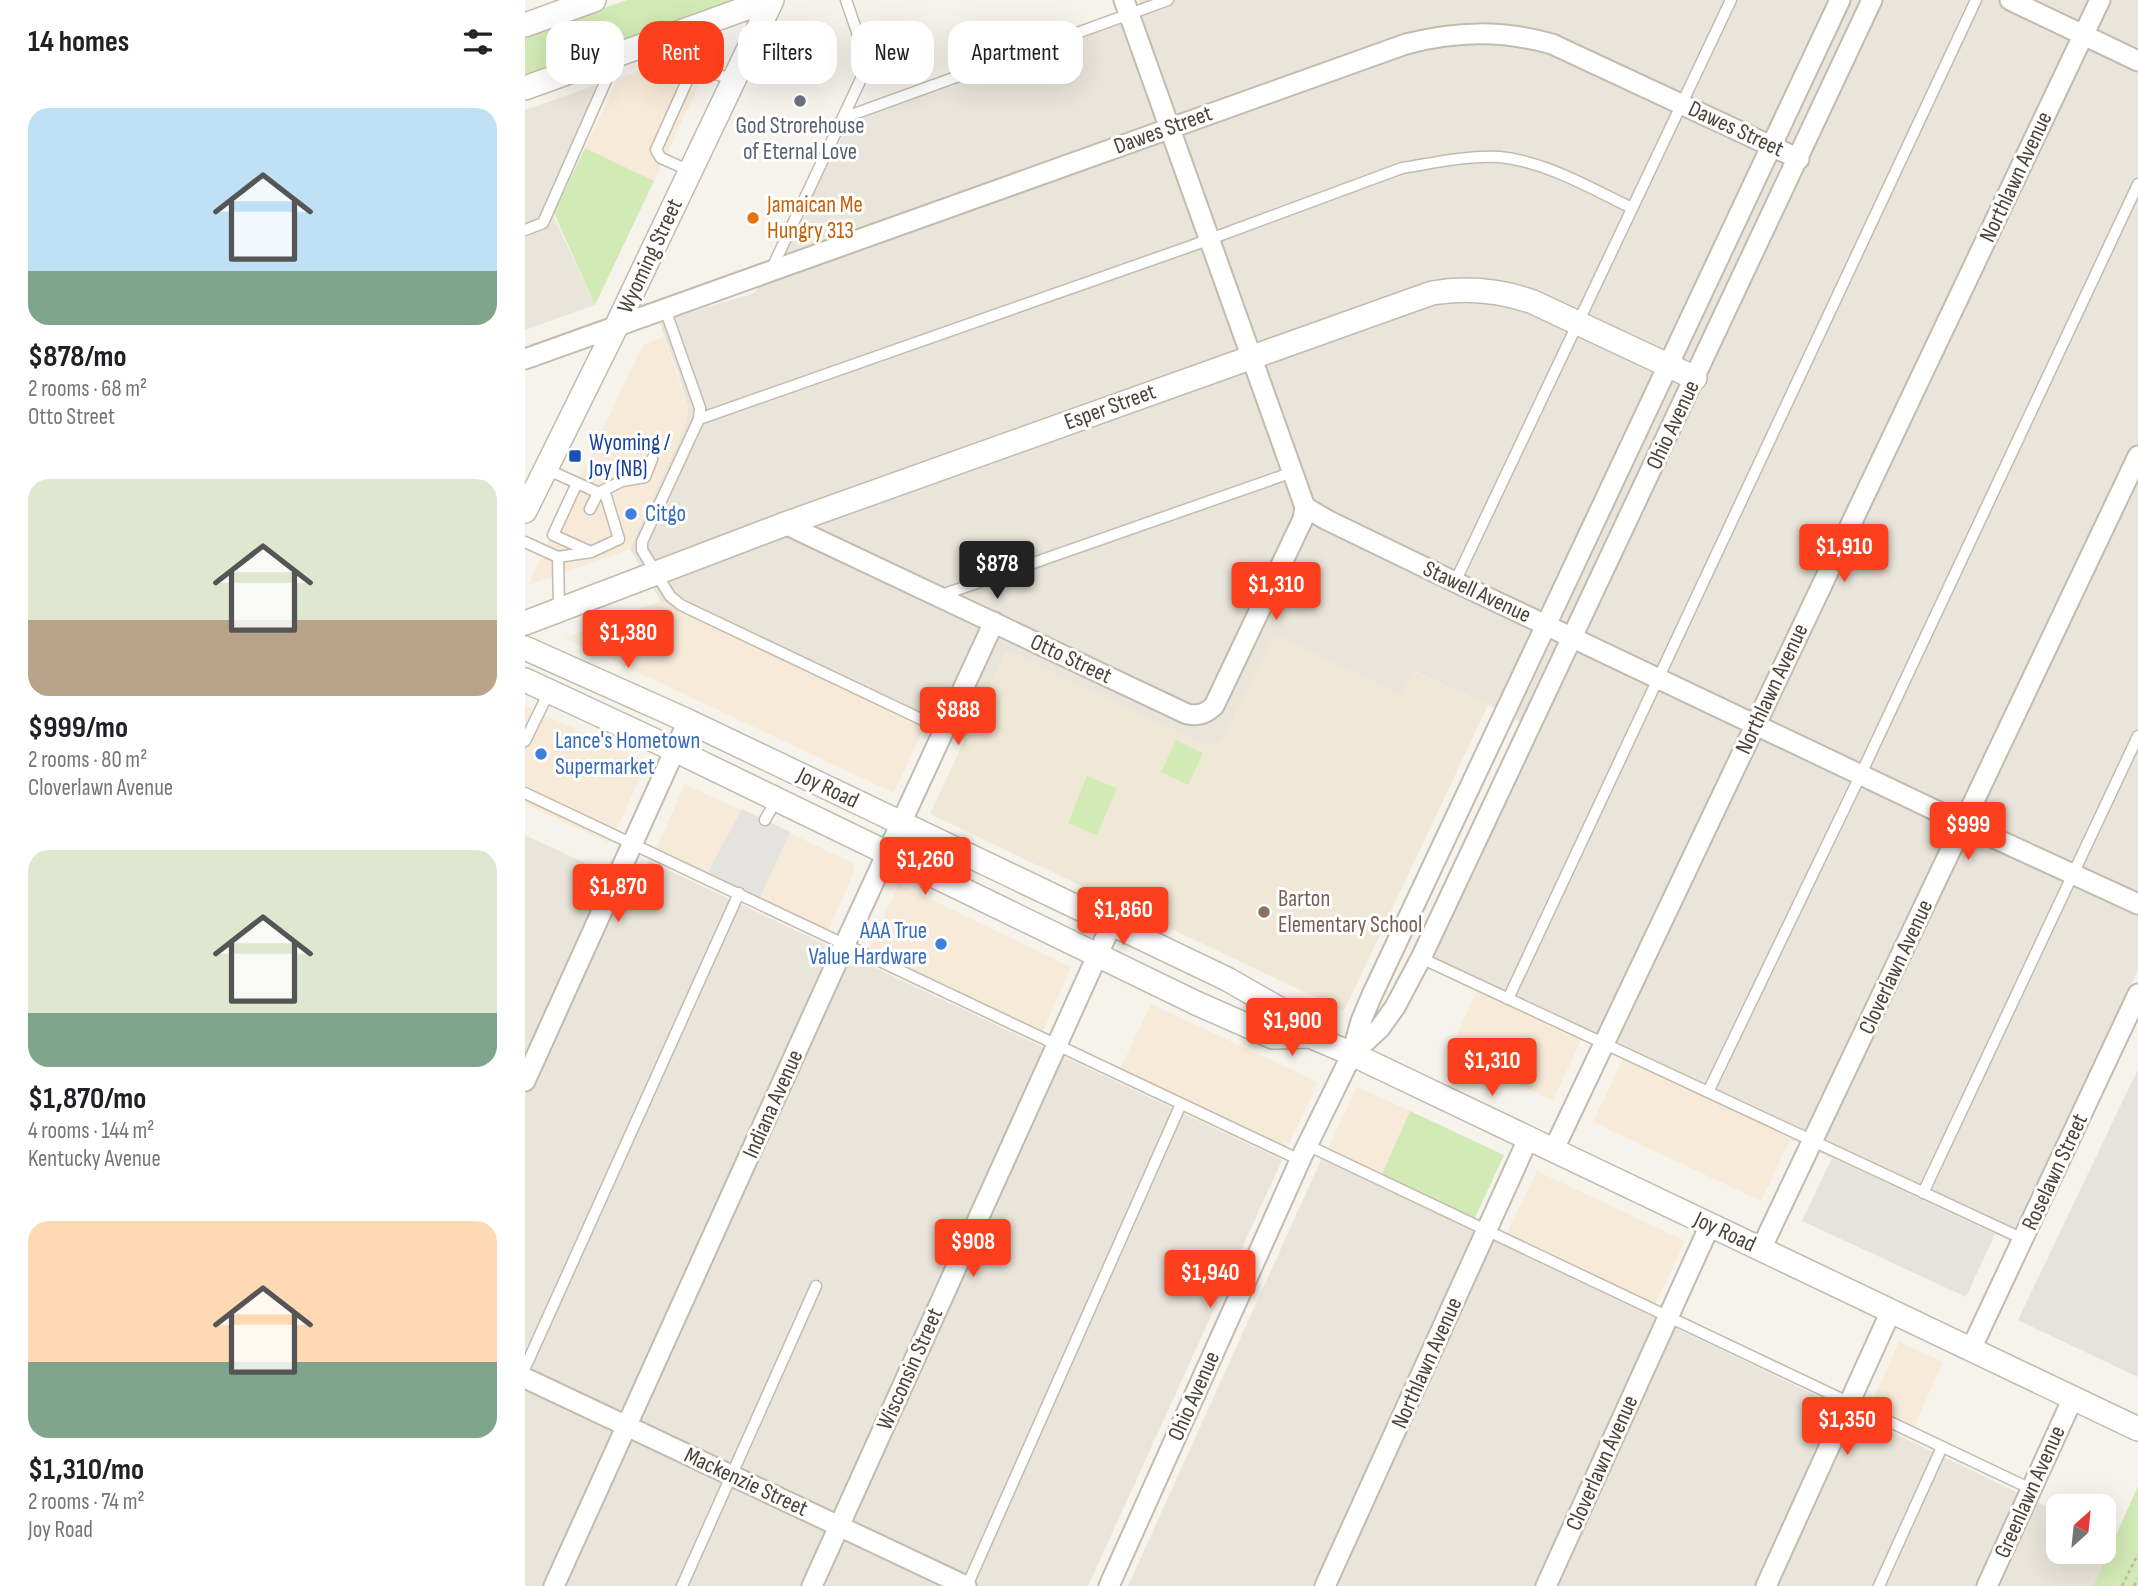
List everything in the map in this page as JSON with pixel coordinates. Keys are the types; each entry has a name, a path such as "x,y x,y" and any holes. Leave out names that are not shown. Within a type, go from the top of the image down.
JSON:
{"street":[{"path":"525,25 594,0"},
{"path":"710,21 770,0"},
{"name":"Wyoming Street","path":"525,511 616,327 770,0"},
{"name":"Ohio Avenue","path":"1109,1586 1303,1153 1352,1054 1372,995 1840,0"},
{"name":"Ohio Avenue","path":"1352,1054 1380,1028 1422,958 1872,0"},
{"path":"2010,0 2138,61"},
{"name":"Northlawn Avenue","path":"1553,1151 2100,0"},
{"path":"1126,7 1305,507"},
{"name":"Dawes Street","path":"525,359 1406,44 1439,36 1466,33 1513,35 1552,44 1799,159"},
{"path":"525,88 546,80"},
{"name":"Esper Street","path":"525,623 785,524 1415,298 1449,290 1477,289 1533,302 1695,378"},
{"name":"Cloverlawn Avenue","path":"1761,1249 2138,456"},
{"name":"Stawell Avenue","path":"1305,507 1455,582 2138,904"},
{"name":"Otto Street","path":"785,524 1187,714 1197,716 1214,706 1303,519 1305,507"},
{"name":"Indiana Avenue","path":"554,1586 994,622"},
{"name":"Joy Road","path":"525,648 688,721 1257,994 1290,1015 1310,1037"},
{"path":"537,686 550,658"},
{"name":"Joy Road","path":"537,686 675,750 770,810 886,854 1273,1037 1310,1037 1352,1054 2138,1429"},
{"path":"525,1081 688,721"},
{"path":"1446,837 1474,850"},
{"name":"Wisconsin Street","path":"812,1586 1112,923"},
{"name":"Roselawn Street","path":"1971,1349 2138,994"},
{"name":"Northlawn Avenue","path":"1325,1586 1528,1139"},
{"name":"Cloverlawn Avenue","path":"1546,1586 1710,1225"},
{"path":"1766,1586 1891,1311"},
{"name":"Mackenzie Street","path":"525,1378 840,1526 935,1579 967,1586"},
{"name":"Greenlawn Avenue","path":"1987,1586 2073,1398"}],"lane":[{"path":"771,271 868,64 846,0"},
{"path":"843,118 1126,7 1168,0"},
{"path":"1455,582 1731,0"},
{"path":"1508,999 1976,0"},
{"path":"724,76 734,79"},
{"path":"525,230 543,223 605,84"},
{"path":"686,84 656,150 661,158 690,171"},
{"path":"699,419 1402,169 1438,162 1498,157 1557,172 1632,208"},
{"path":"1708,1092 1861,774 2138,184"},
{"path":"665,309 700,408 699,419 642,541 642,550 670,596 681,605 944,730"},
{"path":"590,509 598,493 622,481 645,477 652,458"},
{"path":"525,542 558,558 591,552 619,539 606,496 546,470"},
{"path":"939,597 1293,472"},
{"path":"577,484 553,535 576,540 591,552"},
{"path":"558,558 559,610"},
{"path":"525,741 537,686"},
{"path":"1923,1193 2138,736"},
{"path":"525,793 734,889 1181,1104 1487,1231 2031,1489"},
{"path":"525,1368 734,889"},
{"path":"1422,958 2023,1239"},
{"path":"967,1586 1181,1104"},
{"path":"683,1586 816,1286"},
{"path":"1879,1586 1942,1447"}],"path":[{"path":"2122,1586 2138,1554"},
{"path":"2134,1586 2138,1579"}],"shaded area":[{"path":"1139,0 2138,0 2138,970 2010,1240 1427,967 1538,731 1488,705 1414,671 1402,695 1274,635 1222,741 1206,746 1006,651 965,740 925,725 661,601 630,549 686,424 688,407 659,321 755,293 858,108 924,84 934,84 934,80 948,75 948,84 1083,84 1083,26 1141,5"},
{"path":"638,72 638,84 699,84 654,181 585,148 616,84 624,84 624,76"},
{"path":"596,85 585,119 547,202 595,305 525,330 525,110"},
{"path":"664,337 688,407 686,424 630,549 528,585 643,345"},
{"path":"661,601 925,725 894,793 565,638"},
{"name":"Barton Elementary School","path":"1274,634 1401,694 1413,671 1488,705 1344,1011 930,814 1006,651 1206,746 1222,740"},
{"path":"525,706 647,762 610,843 525,804"},
{"path":"685,784 853,863 855,870 828,931 656,849"},
{"path":"742,809 790,832 760,897 708,872"},
{"path":"525,835 636,887 649,861 1282,1160 1088,1586 525,1586"},
{"path":"899,884 1071,967 1043,1031 868,950"},
{"path":"1477,991 1582,1038 1553,1100 1449,1052"},
{"path":"1151,1004 1318,1082 1287,1148 1120,1069"},
{"path":"1624,1057 1792,1136 1761,1201 1593,1122"},
{"path":"2138,1069 2138,1377 2018,1320"},
{"path":"1357,1087 1410,1111 1381,1175 1327,1150"},
{"path":"1322,1158 2046,1506 2046,1564 2103,1564 2093,1586 1128,1586"},
{"path":"1832,1158 1995,1234 1966,1297 1802,1221"},
{"path":"1537,1171 1685,1241 1655,1305 1506,1235"},
{"path":"1899,1342 1943,1362 1914,1427 1869,1408"}],"green space":[{"path":"627,0 734,0 675,21 638,21 638,34 624,39 624,21 568,21"},
{"path":"546,29 546,67 525,75 525,36"},
{"path":"585,148 654,181 595,305 554,213"},
{"path":"1176,740 1203,753 1188,785 1161,772"},
{"path":"1087,776 1117,788 1097,835 1068,823"},
{"path":"1410,1111 1504,1155 1473,1222 1380,1178"},
{"path":"2138,1486 2138,1586 2093,1586 2103,1564 2116,1564 2116,1535"}],"place":[{"name":"God Strorehouse of Eternal Love","path":"800,101"},
{"name":"Jamaican Me Hungry 313","path":"753,218"},
{"name":"Wyoming / Joy (NB)","path":"575,456"},
{"name":"Citgo","path":"631,514"},
{"name":"Lance's Hometown Supermarket","path":"541,754"},
{"name":"Barton Elementary School","path":"1264,912"},
{"name":"AAA True Value Hardware","path":"941,944"}]}
